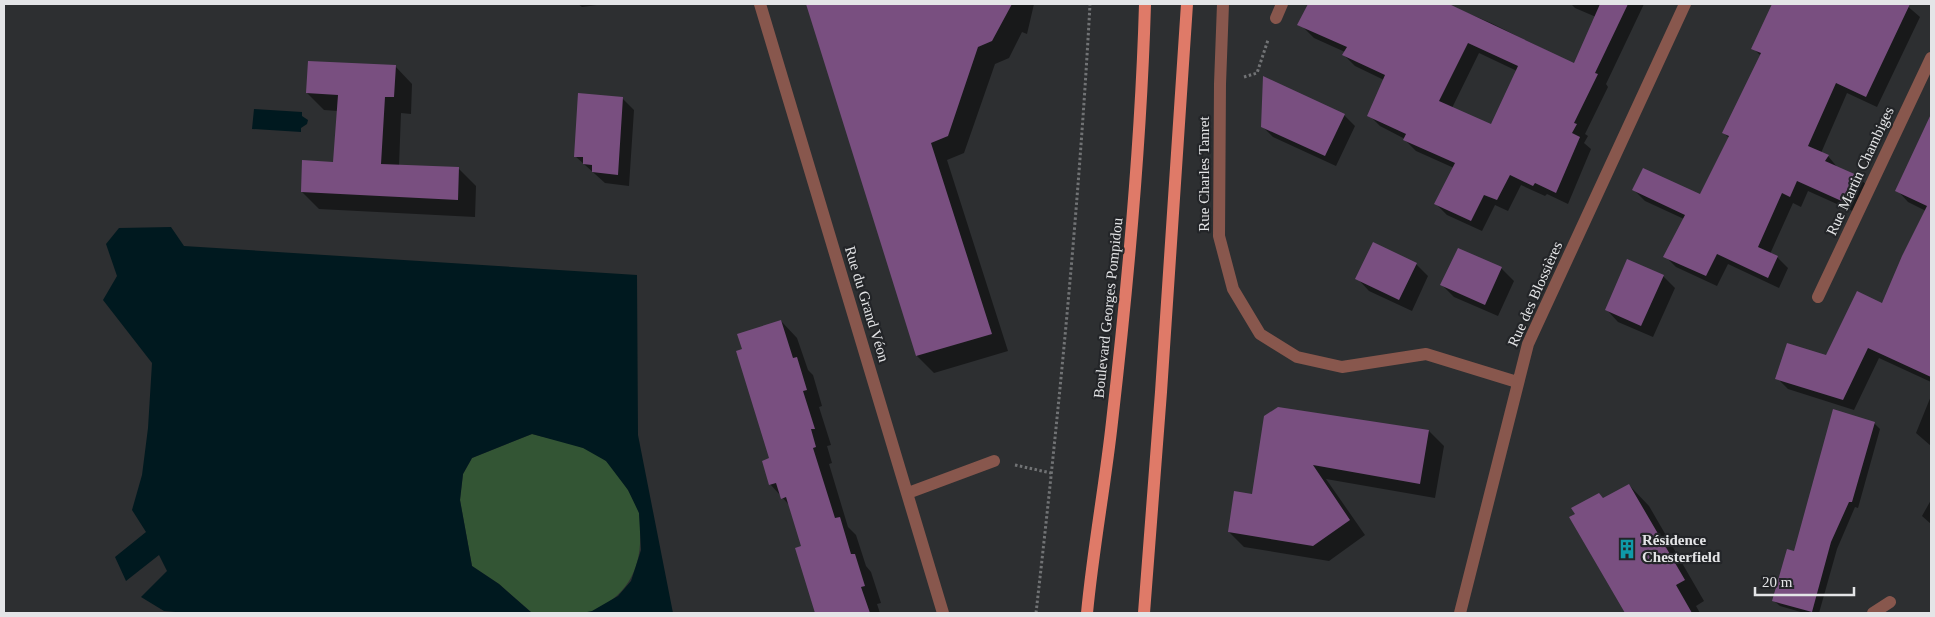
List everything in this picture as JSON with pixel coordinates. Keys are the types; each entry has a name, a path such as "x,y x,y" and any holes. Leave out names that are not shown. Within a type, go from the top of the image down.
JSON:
{"main road":[{"name":"Boulevard Georges Pompidou","path":"1087,613 1112,425 1130,264 1142,97 1145,4"},
{"path":"1144,613 1162,382 1187,4"}],"street":[{"name":"Rue du Grand Véon","path":"760,4 943,613"},
{"name":"Rue Charles Tanret","path":"1223,4 1220,84 1219,236 1234,289 1260,334 1297,358 1342,367 1426,354 1517,382"},
{"path":"1276,18 1282,4"},
{"name":"Rue des Blossières","path":"1460,613 1528,344 1685,4"},
{"name":"Rue Martin Chambiges","path":"1818,297 1931,58"},
{"path":"908,493 994,461"},
{"path":"1873,613 1890,602"}],"path":[{"path":"1036,613 1052,473 1086,89 1090,4"},
{"path":"1220,84 1257,73 1276,18"},
{"path":"994,461 1052,473"}],"green space":[{"path":"532,434 581,447 599,455 611,466 630,493 639,513 640,545 635,569 630,579 623,589 605,605 587,613 572,615 532,613 499,584 472,566 460,500 463,474 472,458"}],"water":[{"path":"254,109 302,112 302,116 308,120 307,124 301,128 301,132 252,129"},
{"path":"171,227 184,246 637,275 638,435 673,613 582,613 592,611 618,596 631,581 641,550 639,513 628,490 606,461 583,448 532,434 472,458 463,474 460,500 472,566 499,584 532,613 187,613 164,611 141,597 167,571 159,555 126,581 115,557 146,532 132,510 142,475 148,428 152,363 103,300 117,276 106,244 119,228"}],"building":[{"path":"806,4 1012,4 992,41 978,47 948,136 931,143 992,334 916,356"},
{"path":"1308,4 1449,4 1574,63 1600,4 1628,4 1595,73 1598,74 1574,123 1577,124 1572,133 1580,137 1556,193 1535,183 1533,186 1510,175 1497,200 1484,195 1471,221 1434,204 1455,163 1403,140 1406,134 1367,116 1385,75 1342,55 1347,47 1297,25","holes":["1468,43 1518,66 1491,124 1439,101"]},
{"path":"1772,4 1910,4 1866,97 1836,83 1808,146 1829,155 1825,161 1859,176 1846,203 1797,181 1790,197 1782,193 1758,247 1778,256 1768,278 1717,254 1706,276 1663,257 1685,215 1632,190 1643,168 1700,194 1729,136 1722,133 1761,53 1751,49"},
{"path":"308,61 396,65 394,97 385,97 381,164 459,167 458,200 301,192 302,160 333,162 338,95 306,93"},
{"path":"1263,76 1345,114 1325,156 1261,127"},
{"path":"578,93 623,97 618,175 592,172 592,165 583,164 583,157 574,157"},
{"path":"1931,114 1931,377 1868,348 1843,400 1775,379 1787,343 1826,355 1857,291 1882,303 1902,256 1927,206 1895,191"},
{"path":"1373,242 1417,263 1399,300 1355,279"},
{"path":"1458,248 1502,267 1485,305 1440,285"},
{"path":"1627,259 1664,275 1641,326 1605,310"},
{"path":"781,320 793,358 797,357 807,390 803,391 815,429 811,429 816,447 813,448 835,518 840,517 851,554 855,554 865,586 861,587 870,613 815,613 795,548 801,546 786,497 781,499 776,483 769,485 762,461 769,458 736,351 742,349 737,334"},
{"path":"1278,407 1429,430 1420,484 1313,465 1350,520 1313,546 1228,532 1234,491 1252,494 1264,416"},
{"path":"1833,409 1875,422 1852,502 1849,502 1831,542 1812,612 1772,601 1787,549 1794,551"},
{"name":"Résidence Chesterfield","path":"1629,484 1685,580 1676,585 1692,613 1625,613 1569,517 1575,514 1571,508 1599,493 1603,498"}],"place":[{"name":"Résidence Chesterfield","path":"1627,549"}]}
